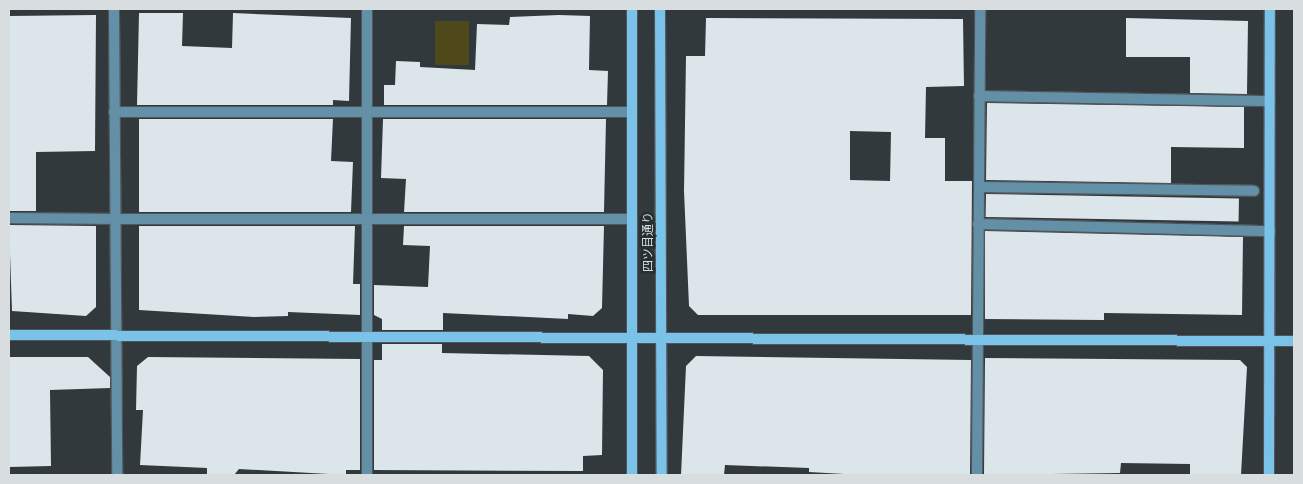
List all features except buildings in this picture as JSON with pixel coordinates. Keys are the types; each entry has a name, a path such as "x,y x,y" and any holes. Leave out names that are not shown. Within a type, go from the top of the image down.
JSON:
{"street":[{"path":"114,9 117,475"},
{"path":"367,9 367,475"},
{"name":"四ツ目通り","path":"632,9 632,475"},
{"name":"四ツ目通り","path":"660,9 662,475"},
{"path":"977,475 980,9"},
{"path":"1269,475 1270,9"},
{"path":"979,96 1270,101"},
{"path":"114,112 632,112"},
{"path":"978,187 1254,191"},
{"path":"9,218 632,219"},
{"path":"978,224 1270,231"},
{"path":"9,334 366,339 1294,341"}],"shaded area":[{"path":"435,21 469,21 469,65 435,65"}]}
